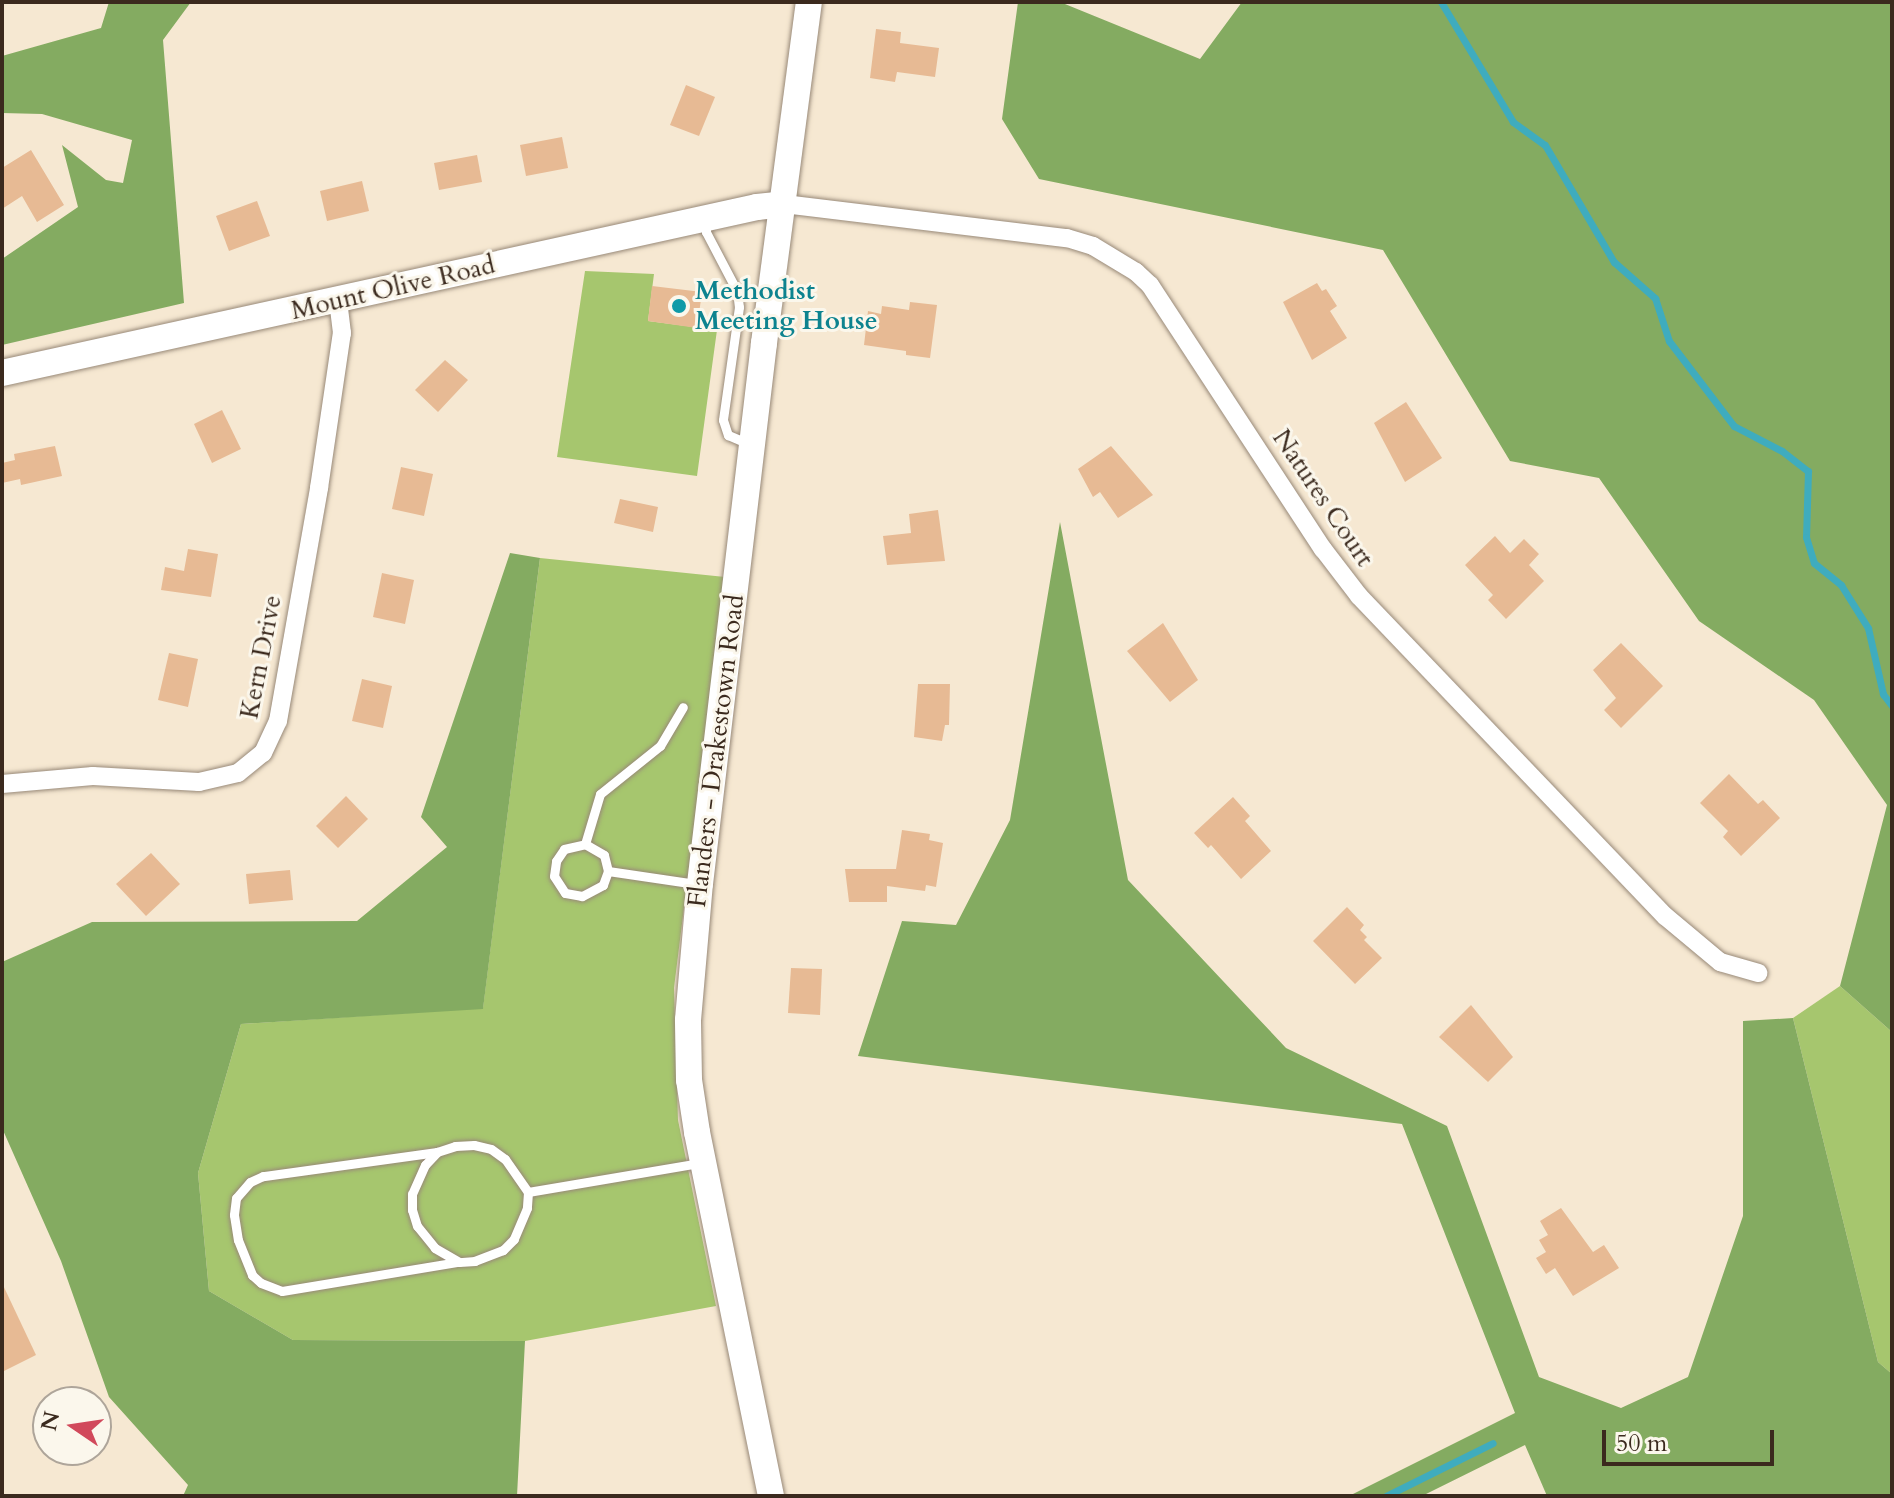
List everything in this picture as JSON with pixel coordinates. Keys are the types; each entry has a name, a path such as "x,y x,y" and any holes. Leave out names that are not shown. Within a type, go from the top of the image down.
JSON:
{"street":[{"name":"Flanders - Drakestown Road","path":"771,1496 703,1162 689,1080 688,1020 700,884 752,445 809,2"},
{"name":"Mount Olive Road","path":"2,373 706,218 784,204"},
{"name":"Natures Court","path":"784,204 1067,238 1093,246 1136,272 1150,285 1323,549 1359,596 1665,916 1720,962 1758,973"},
{"name":"Kern Drive","path":"2,784 93,776 199,782 238,773 263,753 278,721 319,488 342,333 338,301"}],"lane":[{"path":"706,218 706,232 737,291 739,307 723,420 728,435 752,445"},
{"path":"585,844 600,794 660,746 683,707"},
{"path":"585,844 604,855 608,871 603,885 588,895 571,895 561,890 554,876 556,861 569,847 585,844"},
{"path":"608,871 700,884"},
{"path":"474,1145 491,1149 505,1159 528,1192 527,1208 514,1239 489,1257 282,1291 261,1283 252,1275 238,1240 234,1215 236,1198 250,1182 263,1176 474,1145"},
{"path":"437,1152 417,1178 412,1210 426,1238 445,1256 459,1262"},
{"path":"528,1192 703,1162"}],"green space":[{"path":"109,2 191,2 163,40 184,303 2,345 2,259 78,207 62,145 106,180 123,183 132,140 42,114 2,113 2,56 101,28"},
{"path":"1018,2 1060,2 1200,59 1242,2 1892,2 1892,1032 1840,986 1887,805 1814,700 1699,621 1599,478 1510,461 1383,250 1039,179 1002,119"},
{"path":"585,271 654,274 648,321 717,330 697,476 557,457"},
{"path":"1060,522 1128,880 1286,1048 1447,1126 1539,1377 1621,1408 1688,1377 1743,1216 1743,1021 1793,1018 1878,1362 1892,1374 1892,1496 1547,1496 1525,1445 1422,1496 1349,1496 1515,1413 1402,1124 858,1056 902,921 956,925 1010,820"},
{"path":"510,553 540,558 483,1009 241,1024 198,1173 209,1291 293,1340 525,1341 517,1496 183,1496 188,1485 112,1400 112,1386 105,1386 61,1261 2,1128 2,962 92,922 357,921 447,847 421,817"},
{"path":"540,558 725,577 674,988 678,1120 716,1306 525,1341 293,1340 209,1291 198,1173 241,1024 483,1008"},
{"path":"1840,986 1892,1032 1892,1374 1878,1362 1793,1018"}],"building":[{"path":"876,29 901,32 900,43 939,48 935,77 897,72 895,82 870,78"},
{"path":"686,85 715,97 699,136 670,125"},
{"path":"562,137 568,168 526,176 520,145"},
{"path":"31,150 64,205 37,222 22,196 2,209 2,168"},
{"path":"477,155 482,182 439,190 434,163"},
{"path":"362,181 369,211 327,221 320,191"},
{"path":"257,201 270,236 229,251 216,216"},
{"path":"1317,283 1322,291 1326,289 1337,306 1330,311 1347,338 1312,360 1283,302"},
{"path":"652,286 702,292 697,328 648,321"},
{"path":"910,302 937,305 930,358 864,345 868,311 881,314 882,306 909,310"},
{"path":"445,360 468,380 438,412 415,390"},
{"path":"1406,402 1442,458 1405,482 1374,423"},
{"path":"222,410 241,449 212,463 194,424"},
{"path":"55,446 62,476 21,485 20,479 2,483 2,463 15,460 14,454"},
{"path":"1111,446 1153,495 1118,518 1100,492 1093,497 1078,469"},
{"path":"401,467 433,474 424,516 392,509"},
{"path":"620,499 658,507 653,532 614,523"},
{"path":"938,510 945,561 887,565 883,536 911,533 909,514"},
{"path":"1495,536 1510,553 1524,539 1539,554 1529,565 1544,581 1506,619 1488,600 1493,595 1465,565"},
{"path":"188,549 218,554 211,597 161,590 165,567 184,571"},
{"path":"382,573 414,580 405,624 373,617"},
{"path":"1163,623 1198,680 1170,702 1127,651"},
{"path":"1621,643 1663,686 1621,728 1604,710 1616,698 1593,670"},
{"path":"169,653 198,659 188,707 158,700"},
{"path":"362,679 392,686 383,728 352,721"},
{"path":"918,684 950,684 949,725 945,725 942,741 914,737"},
{"path":"1729,774 1758,804 1763,800 1780,818 1741,856 1723,837 1728,831 1700,803"},
{"path":"346,796 368,819 338,848 316,826"},
{"path":"1233,797 1250,816 1245,821 1271,851 1241,879 1211,845 1208,848 1194,833"},
{"path":"902,830 930,834 929,840 943,843 936,887 926,885 925,891 887,886 887,902 849,902 845,869 896,869"},
{"path":"151,853 180,884 146,916 116,884"},
{"path":"290,870 293,900 249,904 246,874"},
{"path":"1347,907 1364,925 1360,930 1367,937 1364,940 1382,958 1355,984 1313,941"},
{"path":"791,968 822,969 820,1015 788,1013"},
{"path":"1471,1005 1513,1057 1488,1082 1439,1037"},
{"path":"1561,1208 1593,1252 1604,1245 1619,1268 1573,1296 1555,1268 1546,1274 1536,1258 1546,1252 1539,1240 1548,1235 1540,1221"},
{"path":"2,1283 36,1355 2,1372"}],"waterway":[{"path":"1441,2 1513,122 1545,145 1614,262 1655,298 1669,341 1734,426 1782,451 1808,471 1806,537 1814,563 1841,585 1868,628 1883,694 1892,706"},
{"path":"1386,1496 1493,1443"}],"place":[{"name":"Methodist Meeting House","path":"679,306"}]}
